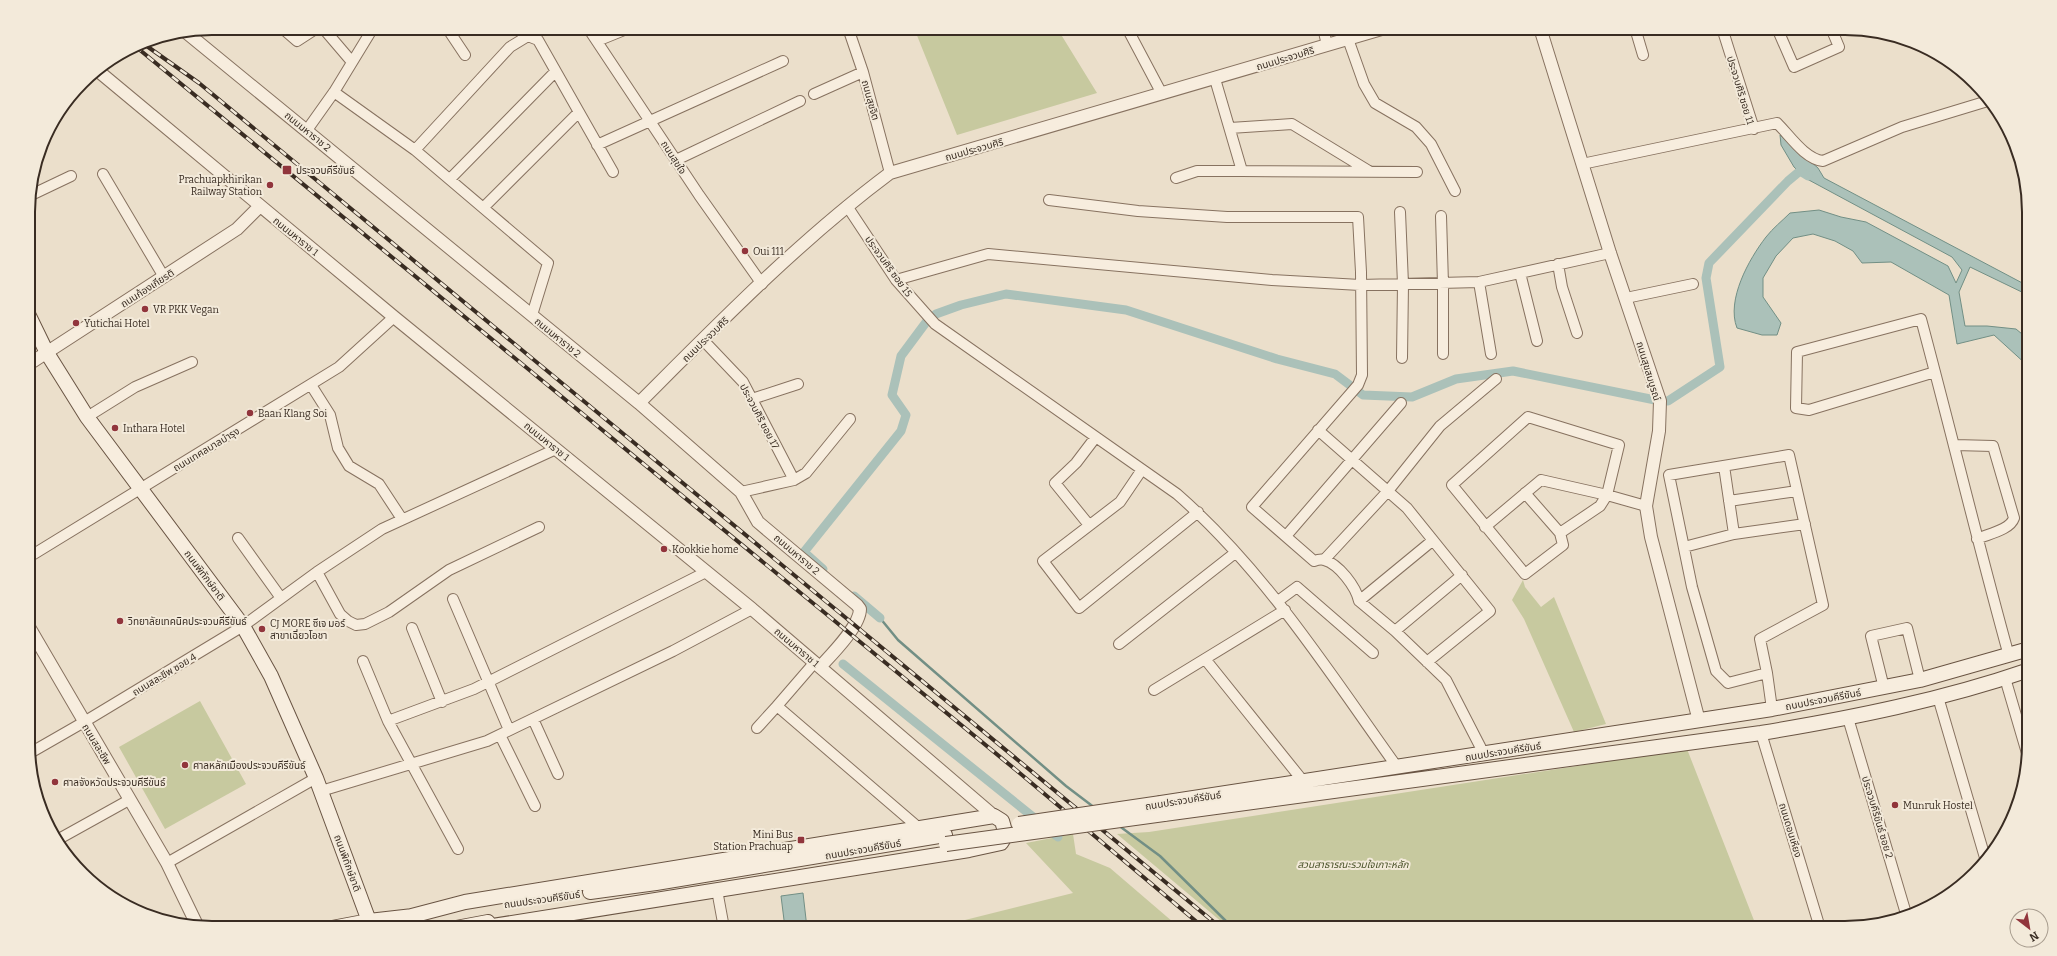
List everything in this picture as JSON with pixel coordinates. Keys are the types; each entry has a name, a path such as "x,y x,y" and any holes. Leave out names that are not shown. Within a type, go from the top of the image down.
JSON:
{"main road":[{"name":"ถนนพิทักษ์ชาติ","path":"35,328 47,352 87,417 243,626 271,676 319,784 369,921"},
{"name":"ถนนประจวบคีรีขันธ์","path":"1163,809 1303,782 1772,709 1920,680 2022,651"},
{"name":"ถนนประจวบคีรีขันธ์","path":"369,921 404,918 656,884 946,839 1163,809 1761,733 1848,718 1938,697 2022,672"},
{"path":"404,918 465,902 994,816 1002,821 1005,829 1006,835 1001,844 524,921"},
{"name":"ถนนประจวบคีรีขันธ์","path":"493,921 655,890 933,844 946,839"}],"street":[{"path":"290,35 297,41 306,35"},
{"path":"328,35 352,62"},
{"path":"307,130 334,92 369,35"},
{"path":"451,35 465,55"},
{"name":"ถนนสุขใจ","path":"593,35 650,122 762,284"},
{"path":"597,41 612,35"},
{"name":"ถนนสุขจิต","path":"850,35 863,72 890,173"},
{"path":"1131,35 1162,94"},
{"path":"1325,35 1327,45"},
{"name":"ถนนประจวบศิริ","path":"639,403 762,284 847,206 890,173 1215,79 1360,35"},
{"name":"ถนนสุขสมบูรณ์","path":"1542,35 1610,253 1660,401 1659,432 1646,506 1651,537 1699,721"},
{"path":"1637,35 1644,55"},
{"name":"ประจวบศิริ ซอย 11","path":"1724,35 1754,129"},
{"path":"1780,35 1794,67 1839,47 1834,35"},
{"path":"415,150 510,46 528,36 538,40 578,113 613,172"},
{"name":"ถนนมหาราช 2","path":"191,37 639,403 741,492 758,522 860,608 859,618 843,640 818,664"},
{"path":"1348,39 1364,84 1376,103 1416,127 1431,144 1455,191"},
{"path":"597,145 783,61"},
{"path":"450,179 555,72"},
{"path":"814,94 863,72"},
{"name":"ถนนมหาราช 1","path":"102,74 394,317 752,609 994,816"},
{"path":"1215,79 1242,171"},
{"path":"334,92 415,150 484,207 548,263 532,316"},
{"path":"676,160 800,101"},
{"path":"1582,164 1777,123 1815,160 1823,161 1902,127 1984,102"},
{"path":"484,207 578,113"},
{"path":"1230,128 1292,124 1369,171"},
{"path":"1176,178 1197,171 1417,172"},
{"path":"102,174 164,277"},
{"path":"36,192 71,176"},
{"path":"1049,200 1138,211 1227,217 1358,217 1362,375 1355,388 1252,507 1314,560 1324,560 1341,570 1357,592 1359,601 1395,631 1446,680 1484,754"},
{"name":"ถนนก้องเกียรติ","path":"35,360 237,229 260,206"},
{"name":"ประจวบศิริ ซอย 15","path":"847,206 896,280 935,324 1095,438 1177,494 1198,512 1278,601 1397,767"},
{"path":"1400,212 1404,284 1402,358"},
{"path":"1441,216 1443,354"},
{"path":"896,280 988,254 1272,280 1360,284 1443,284 1479,282 1610,253"},
{"path":"1558,264 1562,287 1577,333"},
{"path":"1520,273 1537,341"},
{"path":"1479,282 1491,354"},
{"path":"1626,298 1693,284"},
{"name":"ถนนเทศลบาลบำรุง","path":"35,553 339,367 394,317"},
{"path":"1935,372 1809,410 1796,408 1797,352 1921,319 1955,445 1977,539 2009,656"},
{"name":"ประจวบศิริ ซอย 17","path":"703,340 743,382 794,480"},
{"path":"87,417 135,387 192,362"},
{"path":"1324,560 1388,491 1440,426 1496,379"},
{"path":"752,399 798,384"},
{"path":"311,385 330,415 338,448 349,466 379,484 402,519"},
{"path":"1286,536 1401,403"},
{"path":"1525,493 1560,533 1562,545 1525,574 1452,485 1528,417 1619,445 1607,494 1600,506 1560,533"},
{"path":"741,492 794,480 806,473 850,419"},
{"path":"1318,430 1407,508 1432,541 1462,575 1490,611 1426,662"},
{"path":"1089,525 1055,483 1076,463 1095,438"},
{"path":"1955,445 1993,446 2014,518 2010,524 2005,527 1977,539"},
{"name":"ถนนสละชีพ ซอย 4","path":"35,750 243,626 317,572 402,519 556,449"},
{"path":"1767,673 1728,683 1716,671 1692,587 1669,475 1788,455 1823,605 1760,638 1767,673 1772,709"},
{"path":"1724,466 1734,534"},
{"path":"1141,470 1120,502 1043,561 1079,608 1198,512"},
{"path":"1485,527 1540,480 1607,494 1646,506"},
{"path":"1729,501 1797,491"},
{"path":"1684,547 1734,534 1805,524"},
{"path":"317,572 340,614 348,621 356,625 365,624 389,612 449,570 539,527"},
{"path":"238,538 281,598"},
{"path":"1359,601 1432,541"},
{"path":"1119,644 1235,553"},
{"path":"388,721 442,702 489,682 706,572"},
{"path":"1395,631 1462,575"},
{"path":"1278,601 1297,587 1373,653"},
{"path":"452,599 489,682 505,733 534,806"},
{"path":"167,863 319,784 411,763 487,741 673,651 752,609"},
{"path":"1154,690 1285,610"},
{"path":"412,628 442,702"},
{"path":"1884,688 1871,636 1907,628 1920,680"},
{"name":"ถนนสละชีพ","path":"35,637 167,863 195,920"},
{"path":"1205,659 1303,782"},
{"path":"363,661 388,721 458,849"},
{"path":"757,728 818,664"},
{"path":"2005,678 2022,736"},
{"path":"1938,697 1984,854"},
{"path":"777,706 920,828"},
{"name":"ประจวบคีรีขันธ์ ซอย 2","path":"1848,718 1905,911"},
{"path":"533,719 558,774"},
{"name":"ถนนดอนเหียง","path":"1761,733 1818,921"},
{"path":"62,837 129,800"},
{"path":"717,890 723,921"}],"green space":[{"path":"917,35 1061,35 1097,93 957,135"},
{"path":"1523,580 1525,587 1541,607 1554,597 1606,724 1574,732 1524,619 1512,600"},
{"path":"200,701 246,784 165,829 119,747"},
{"name":"สวนสาธารณะรวมใจเกาะหลัก","path":"1687,749 1754,921 1221,921 1117,834 1149,832"},
{"path":"1073,834 1076,854 1110,868 1172,921 961,921 1073,893 1026,843"}],"water":[{"path":"1780,135 1818,168 1824,178 2022,283 2022,292 1970,267 1959,292 1965,326 1987,326 2016,329 2022,334 2022,361 1994,335 1957,344 1949,295 1891,262 1862,263 1853,251 1835,241 1813,234 1793,238 1776,256 1763,278 1763,297 1781,323 1777,335 1762,335 1737,328 1734,317 1734,305 1746,268 1766,237 1790,213 1819,210 1841,217 1866,222 1948,266 1956,283 1962,270 1952,257 1807,179 1794,167 1781,145"},
{"path":"803,893 806,921 784,921 781,896"}],"waterway":[{"path":"823,569 804,552 901,431 906,415 892,395 901,356 927,321 936,314 961,305 1006,294 1126,310 1277,359 1335,374 1363,395 1412,397 1456,379 1513,371 1660,401 1668,401 1720,367 1706,278 1709,263 1788,181 1800,171 1808,176"},
{"path":"854,596 880,618"},
{"path":"880,618 898,640 1066,786 1095,808"},
{"path":"843,664 1058,837"},
{"path":"1118,825 1160,856 1226,921"}],"railway":[{"path":"148,47 199,83 1213,921"},
{"path":"140,50 1016,770 1196,921"}],"place":[{"name":"ประจวบคีรีขันธ์","path":"287,170"},
{"name":"Prachuapkhirikan Railway Station","path":"270,185"},
{"name":"Oui 111","path":"745,251"},
{"name":"VR PKK Vegan","path":"145,309"},
{"name":"Yutichai Hotel","path":"76,323"},
{"name":"Baan Klang Soi","path":"250,413"},
{"name":"Inthara Hotel","path":"115,428"},
{"name":"Kookkie home","path":"664,549"},
{"name":"วิทยาลัยเทคนิคประจวบคีรีขันธ์","path":"120,621"},
{"name":"CJ MORE ซีเจ มอร์ สาขาเฉี่ยวโอชา","path":"262,629"},
{"name":"ศาลหลักเมืองประจวบคีรีขันธ์","path":"185,765"},
{"name":"ศาลจังหวัดประจวบคีรีขันธ์","path":"55,782"},
{"name":"Munruk Hostel","path":"1895,805"},
{"name":"Mini Bus Station Prachuap","path":"801,840"}]}
